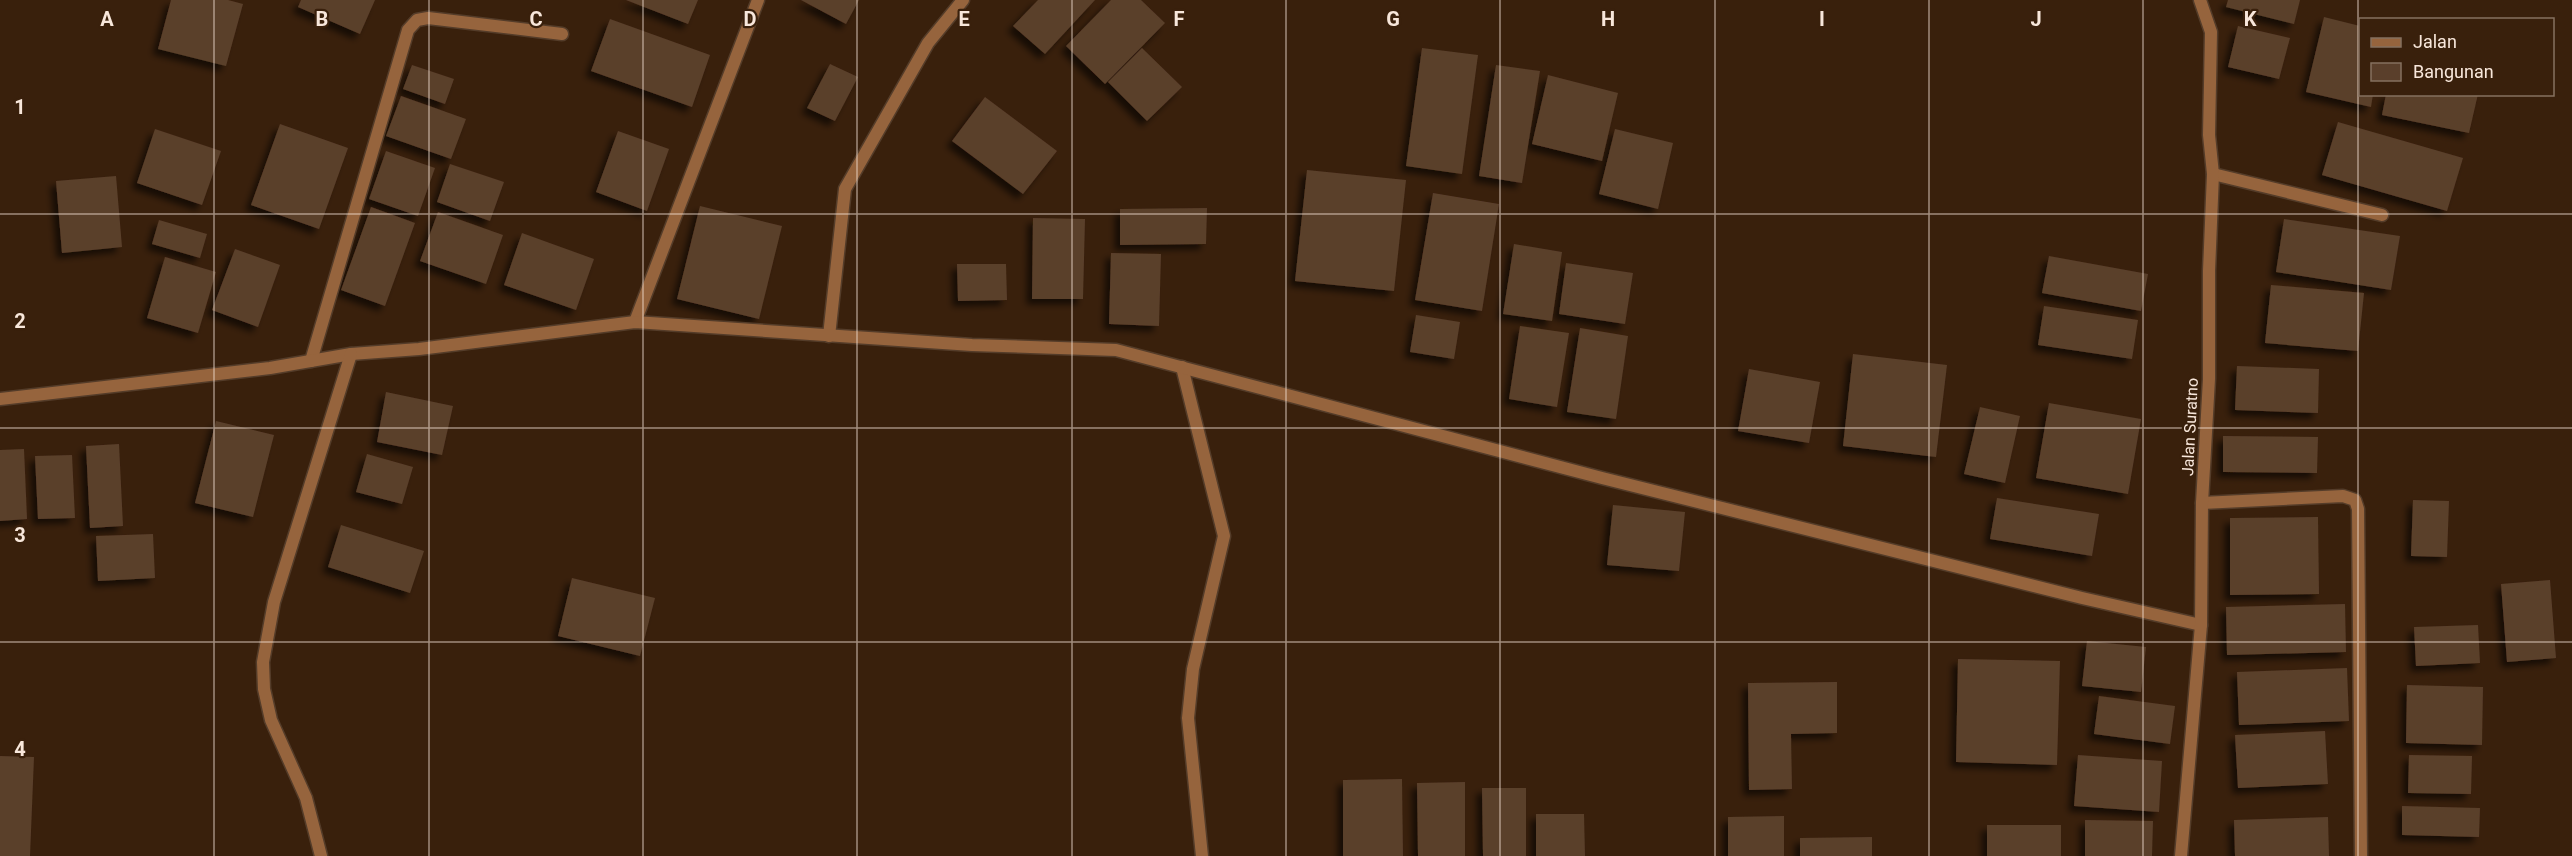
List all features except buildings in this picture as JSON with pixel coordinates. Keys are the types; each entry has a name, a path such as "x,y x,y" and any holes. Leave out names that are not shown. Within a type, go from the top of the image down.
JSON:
{"street":[{"path":"635,322 758,0"},
{"path":"829,336 845,189 928,43 963,0"},
{"name":"Jalan Suratno","path":"2181,856 2201,625 2202,503 2209,379 2209,271 2213,174 2209,135 2211,32 2200,0"},
{"path":"311,361 408,30 417,20 428,18 562,34"},
{"path":"2213,174 2382,215"},
{"path":"0,399 311,361 351,354 419,349 635,322 972,345 1116,350 1602,478 2082,598 2201,625"},
{"path":"321,856 306,798 271,720 264,690 263,663 274,602 351,354"},
{"path":"1182,367 1224,536 1193,669 1188,718 1202,856"},
{"path":"2202,503 2343,496 2355,500 2358,509 2361,856"}]}
